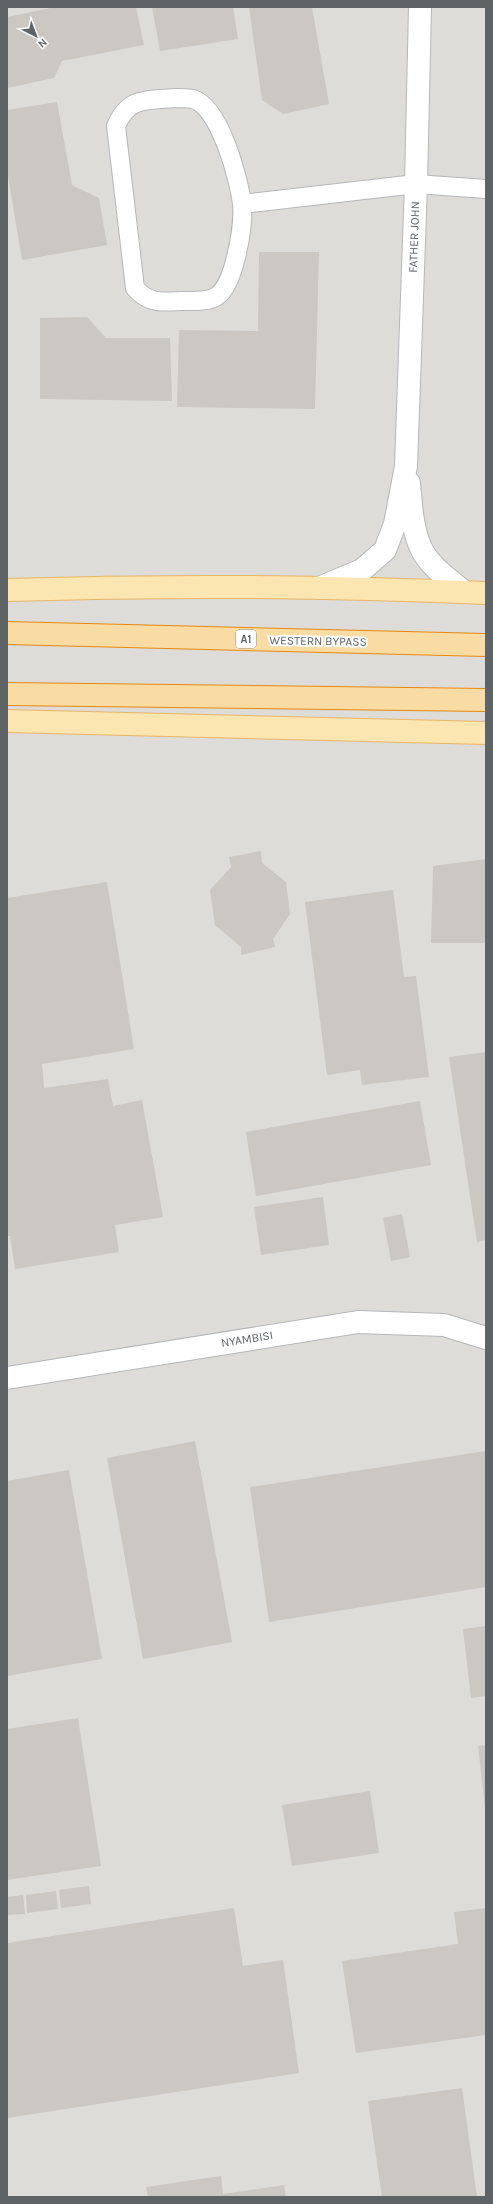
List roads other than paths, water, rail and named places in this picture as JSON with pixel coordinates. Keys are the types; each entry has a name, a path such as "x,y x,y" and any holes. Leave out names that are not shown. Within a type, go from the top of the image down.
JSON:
{"highway":[{"name":"WESTERN BYPASS","path":"7,633 486,646"},
{"path":"7,694 486,700"}],"main road":[{"path":"7,590 108,587 319,588 464,592 486,594"},
{"path":"7,721 311,730 486,733"}],"street":[{"name":"FATHER JOHN","path":"319,588 362,570 385,550 395,524 406,466 416,184 420,7"},
{"name":"FATHER JOHN","path":"406,466 413,518 421,547 433,566 464,592"},
{"name":"NYAMBISI","path":"7,1378 358,1322 444,1325 486,1338"}],"lane":[{"path":"175,98 194,99 203,105 217,123 232,162 242,204 239,244 225,287 217,297 201,300 159,302 143,297 135,288 116,126 122,112 134,102 175,98"},
{"path":"242,204 416,184 486,189"}]}
